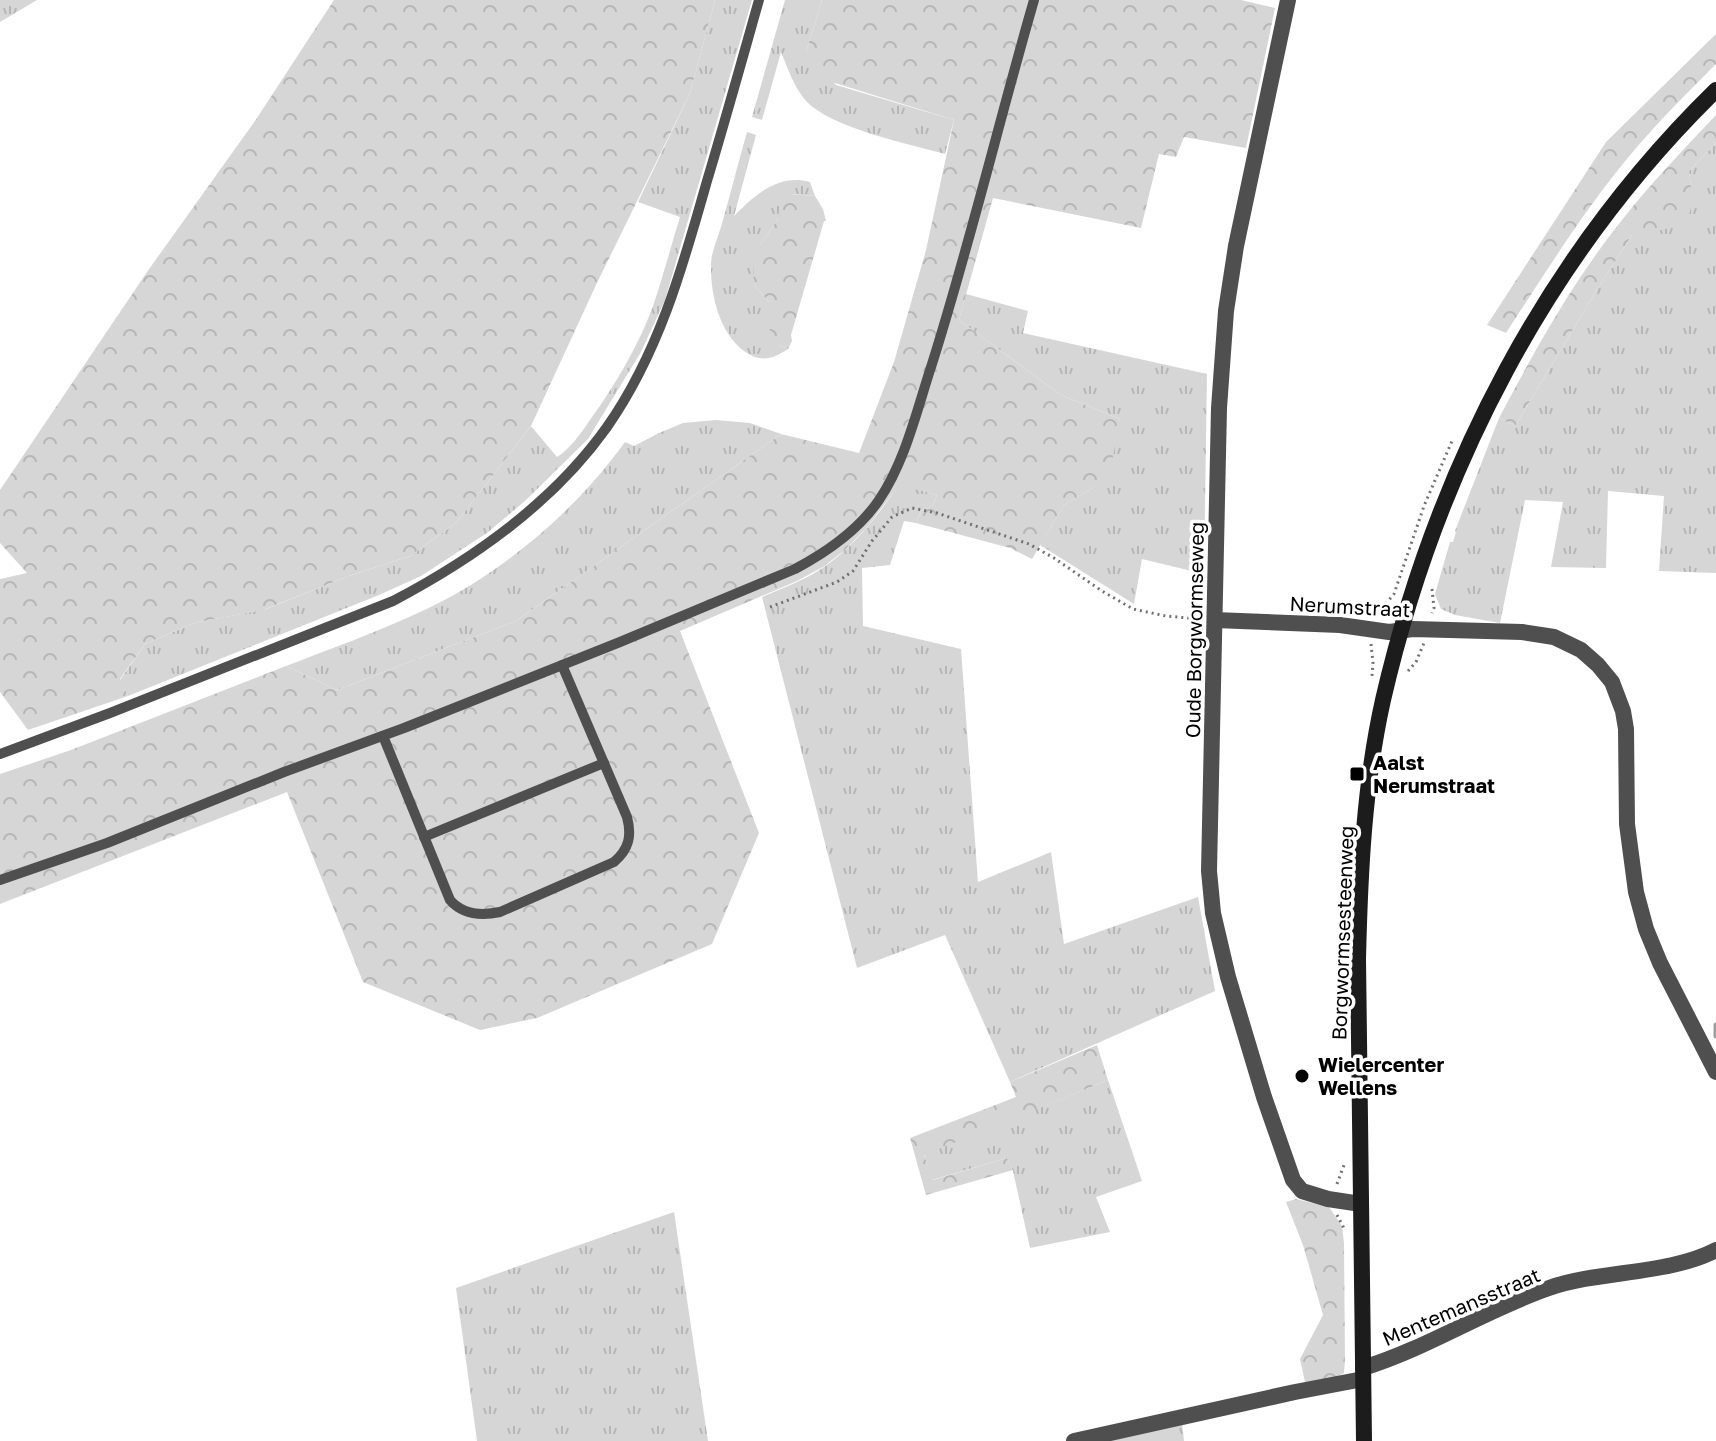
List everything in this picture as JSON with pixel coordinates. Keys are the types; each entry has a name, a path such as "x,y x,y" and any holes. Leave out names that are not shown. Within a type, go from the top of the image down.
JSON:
{"main road":[{"name":"Borgwormsesteenweg","path":"1364,1441 1358,959 1362,856 1383,702 1401,631 1452,480 1523,337 1612,206 1659,149 1716,90"}],"street":[{"name":"Oude Borgwormseweg","path":"1288,0 1236,246 1226,311 1219,408 1209,871 1213,913 1228,977 1259,1082 1293,1180 1302,1191 1335,1201 1361,1204"},
{"name":"Nerumstraat","path":"1215,620 1340,625 1389,632 1428,629 1522,632 1554,637 1581,650 1598,665 1612,682 1623,711 1627,824 1636,892 1646,929 1666,976 1716,1072"},
{"name":"Mentemansstraat","path":"1074,1441 1363,1374 1551,1288 1659,1267 1716,1250"}],"lane":[{"path":"0,754 393,601 461,563 520,519 551,490 607,426 652,347 692,233 759,0"},
{"path":"0,880 107,843 562,665 795,569 841,540 879,501 908,439 935,355 1034,0"},
{"path":"383,736 450,900 472,914 500,912 614,862 629,841 629,827 562,665"},
{"path":"424,837 604,763"}],"path":[{"path":"1371,679 1371,647 1378,613 1394,594 1424,506 1453,437"},
{"path":"770,607 837,582 853,571 892,517 912,508 937,513 1029,544 1133,609 1166,616 1215,620"},
{"path":"1409,670 1421,651 1434,608 1433,583"},
{"path":"1342,913 1343,883"},
{"path":"1344,1162 1335,1201 1346,1240"}],"green space":[{"path":"0,0 37,0 0,22"},
{"path":"334,0 715,0 690,93 531,426 456,523 410,556 263,610 194,623 145,644 120,679 128,696 28,730 0,692 0,579 27,573 0,543 0,490 147,272 257,118"},
{"path":"715,0 752,0 665,300 641,352 588,439 525,501 487,533 421,576 128,696 120,680 145,644 194,623 266,609 410,556 456,523 531,426 557,457 575,440 625,365 657,295 680,217 638,202 690,93"},
{"path":"785,0 822,0 806,52 836,85 954,120 945,154 871,134 818,111 798,90 781,52 762,120 752,117"},
{"path":"822,0 1241,0 1275,8 1246,148 1184,137 1176,157 1159,154 1141,228 993,198 959,320 1061,395 1120,419 1110,473 1064,505 1032,559 1010,548 916,523 921,511 933,505 937,495 899,485 868,526 823,567 680,631 759,833 712,944 537,1018 480,1030 363,982 287,792 0,904 0,774 71,750 286,666 337,690 516,621 781,434 859,453 894,362 926,250 954,120 822,79 812,67 806,52"},
{"path":"1716,34 1716,64 1651,131 1614,175 1506,333 1487,325 1606,142"},
{"path":"1716,115 1716,143 1689,171 1689,215 1675,226 1632,235 1515,426 1499,418 1556,316 1604,243 1644,193"},
{"path":"747,132 756,135 734,216 758,194 787,181 810,182 815,196 790,194 760,245 754,285 769,302 778,345 788,349 767,358 744,351 729,335 718,314 711,279 713,253"},
{"path":"1716,143 1716,573 1659,571 1664,496 1608,491 1606,568 1551,567 1563,502 1525,500 1500,623 1455,615 1441,609 1435,594 1450,542 1453,542 1499,418 1515,426 1632,235 1691,188 1689,171"},
{"path":"790,194 815,196 826,221 788,349 778,345 766,323 769,302 754,285 753,264 760,245 778,219 780,202"},
{"path":"966,294 1028,311 1023,333 1207,374 1204,574 1142,559 1134,604 1040,545 1064,505 1094,487 1120,419 1061,395 959,320"},
{"path":"716,420 750,423 781,434 516,621 337,690 286,666 402,620 477,581 558,518 625,442 634,446 683,423"},
{"path":"899,484 937,495 933,505 921,511 916,523 904,521 890,565 862,568 863,626 961,649 978,882 1051,852 1064,944 1198,897 1215,991 1010,1082 945,935 857,968 762,597 809,576 846,550"},
{"path":"1097,1045 1108,1080 924,1155 933,1180 1007,1158 1013,1170 926,1195 910,1138 1016,1097 1010,1082"},
{"path":"1108,1080 1142,1181 1096,1197 1110,1232 1030,1248 1013,1171 1007,1158 932,1180 924,1154"},
{"path":"1296,1199 1329,1207 1342,1226 1345,1359 1344,1373 1333,1379 1305,1382 1300,1359 1323,1315 1303,1245 1286,1202"},
{"path":"674,1212 708,1441 477,1441 456,1288"},
{"path":"1182,1422 1184,1441 1093,1441"}],"waterway":[{"path":"1716,1025 1716,1036"}],"place":[{"name":"Aalst Nerumstraat","path":"1357,774"},
{"name":"Wielercenter Wellens","path":"1302,1076"}]}
